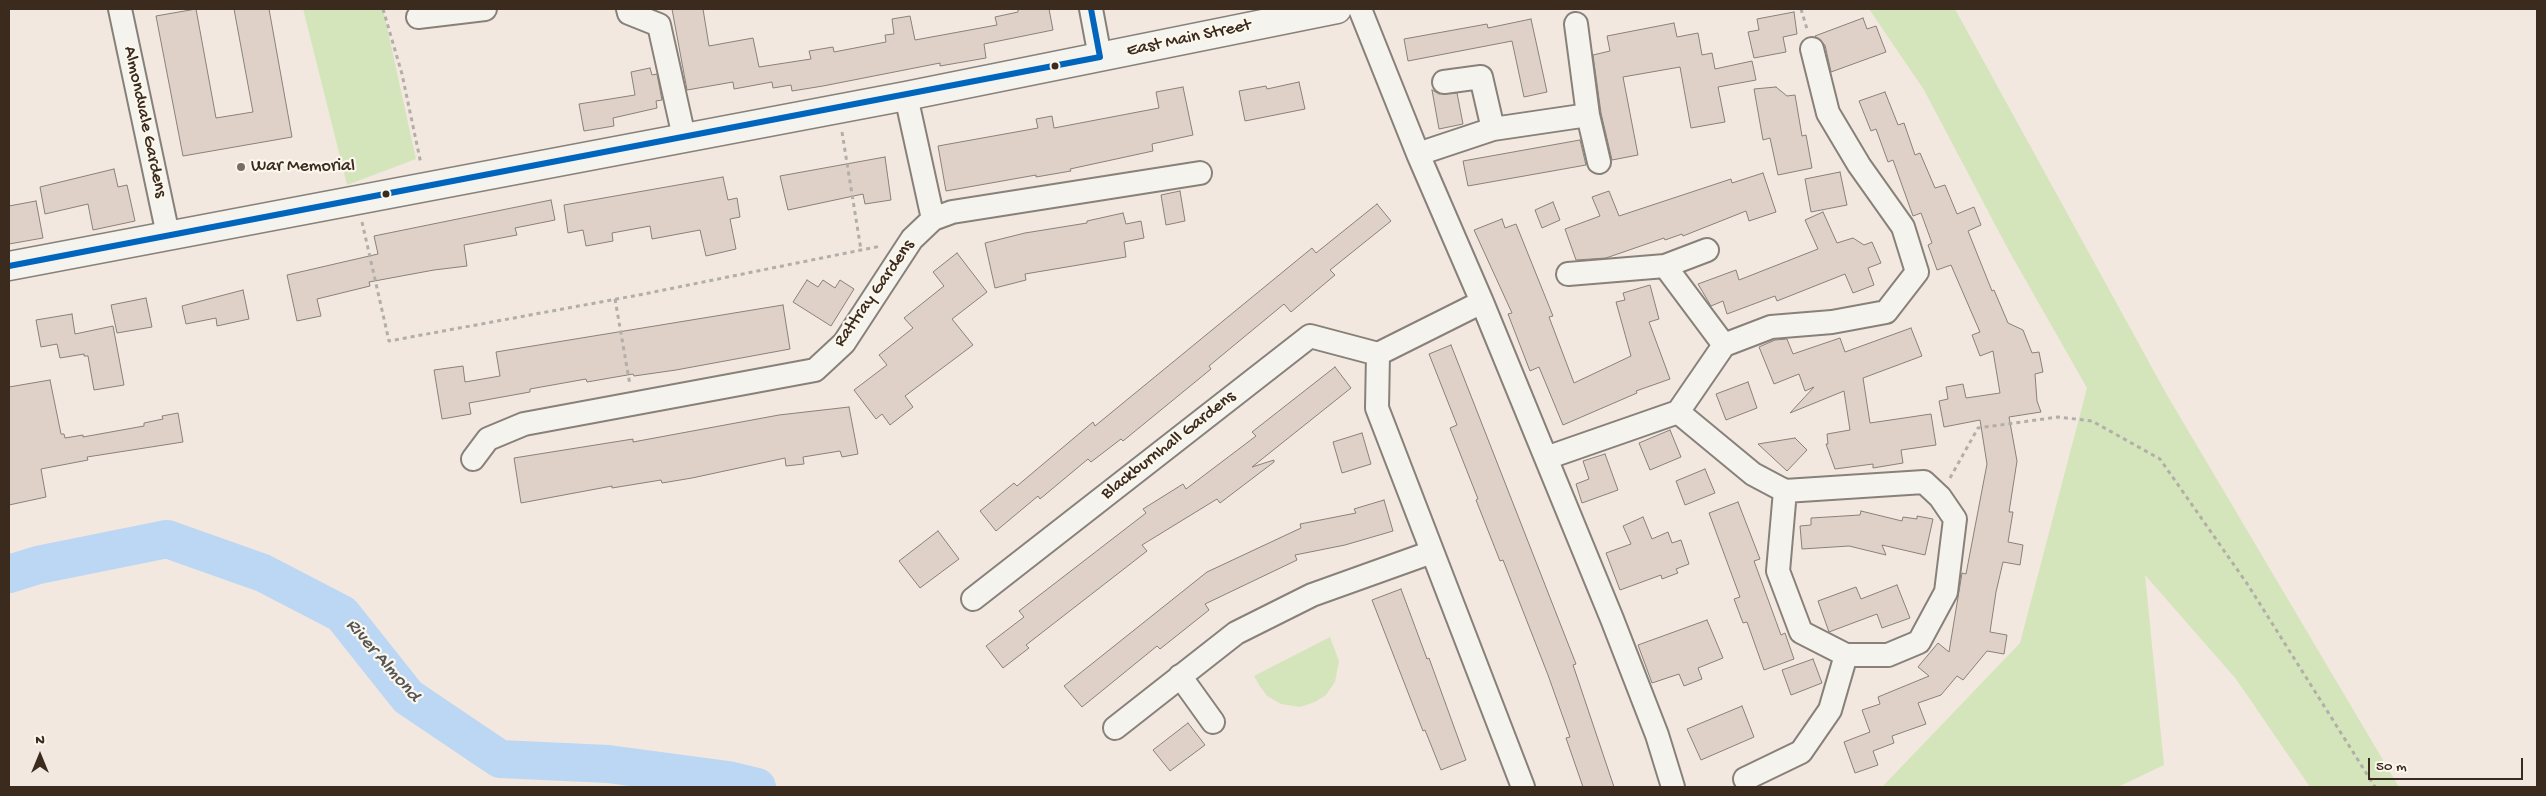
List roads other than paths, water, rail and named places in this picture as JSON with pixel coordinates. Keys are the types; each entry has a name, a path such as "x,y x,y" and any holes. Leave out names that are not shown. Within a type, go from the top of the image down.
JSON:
{"main road":[{"name":"East Main Street","path":"9,266 168,234 906,96 1337,9"}],"street":[{"name":"Almondvale Gardens","path":"120,9 168,234"},
{"path":"418,17 484,9"},
{"path":"628,9 629,13 659,25 684,137"},
{"path":"1091,9 1100,57"},
{"path":"1360,9 1418,154 1482,302 1546,458 1657,735 1674,787"},
{"path":"1576,24 1588,115 1599,162"},
{"path":"1546,458 1678,412 1724,345 1772,327 1832,322 1886,312 1917,272 1902,227 1859,164 1828,113 1812,49"},
{"path":"1444,82 1482,77 1493,129"},
{"path":"906,96 933,219"},
{"path":"1418,154 1493,129 1588,115"},
{"name":"Rattray Gardens","path":"474,459 488,439 524,424 815,370 844,343 912,239 933,219 952,212 1200,173"},
{"path":"1568,274 1666,266 1707,250"},
{"path":"1666,266 1724,345"},
{"path":"1482,302 1378,354 1377,408 1523,787"},
{"name":"Blackburnhall Gardens","path":"973,599 1310,336 1378,354"},
{"path":"1678,412 1753,474 1785,491 1924,482 1940,497 1954,519 1946,592 1919,642 1888,654 1846,654 1801,632 1778,571 1785,491"},
{"path":"1115,728 1236,634 1312,595 1432,552"},
{"path":"1744,779 1801,752 1830,710 1846,654"},
{"path":"1180,676 1213,722"}],"waterway":[{"name":"River Almond","path":"9,574 38,565 167,539 263,573 342,614 408,697 500,759 608,764 728,780 757,787"}],"place":[{"name":"War Memorial","path":"241,167"}]}
